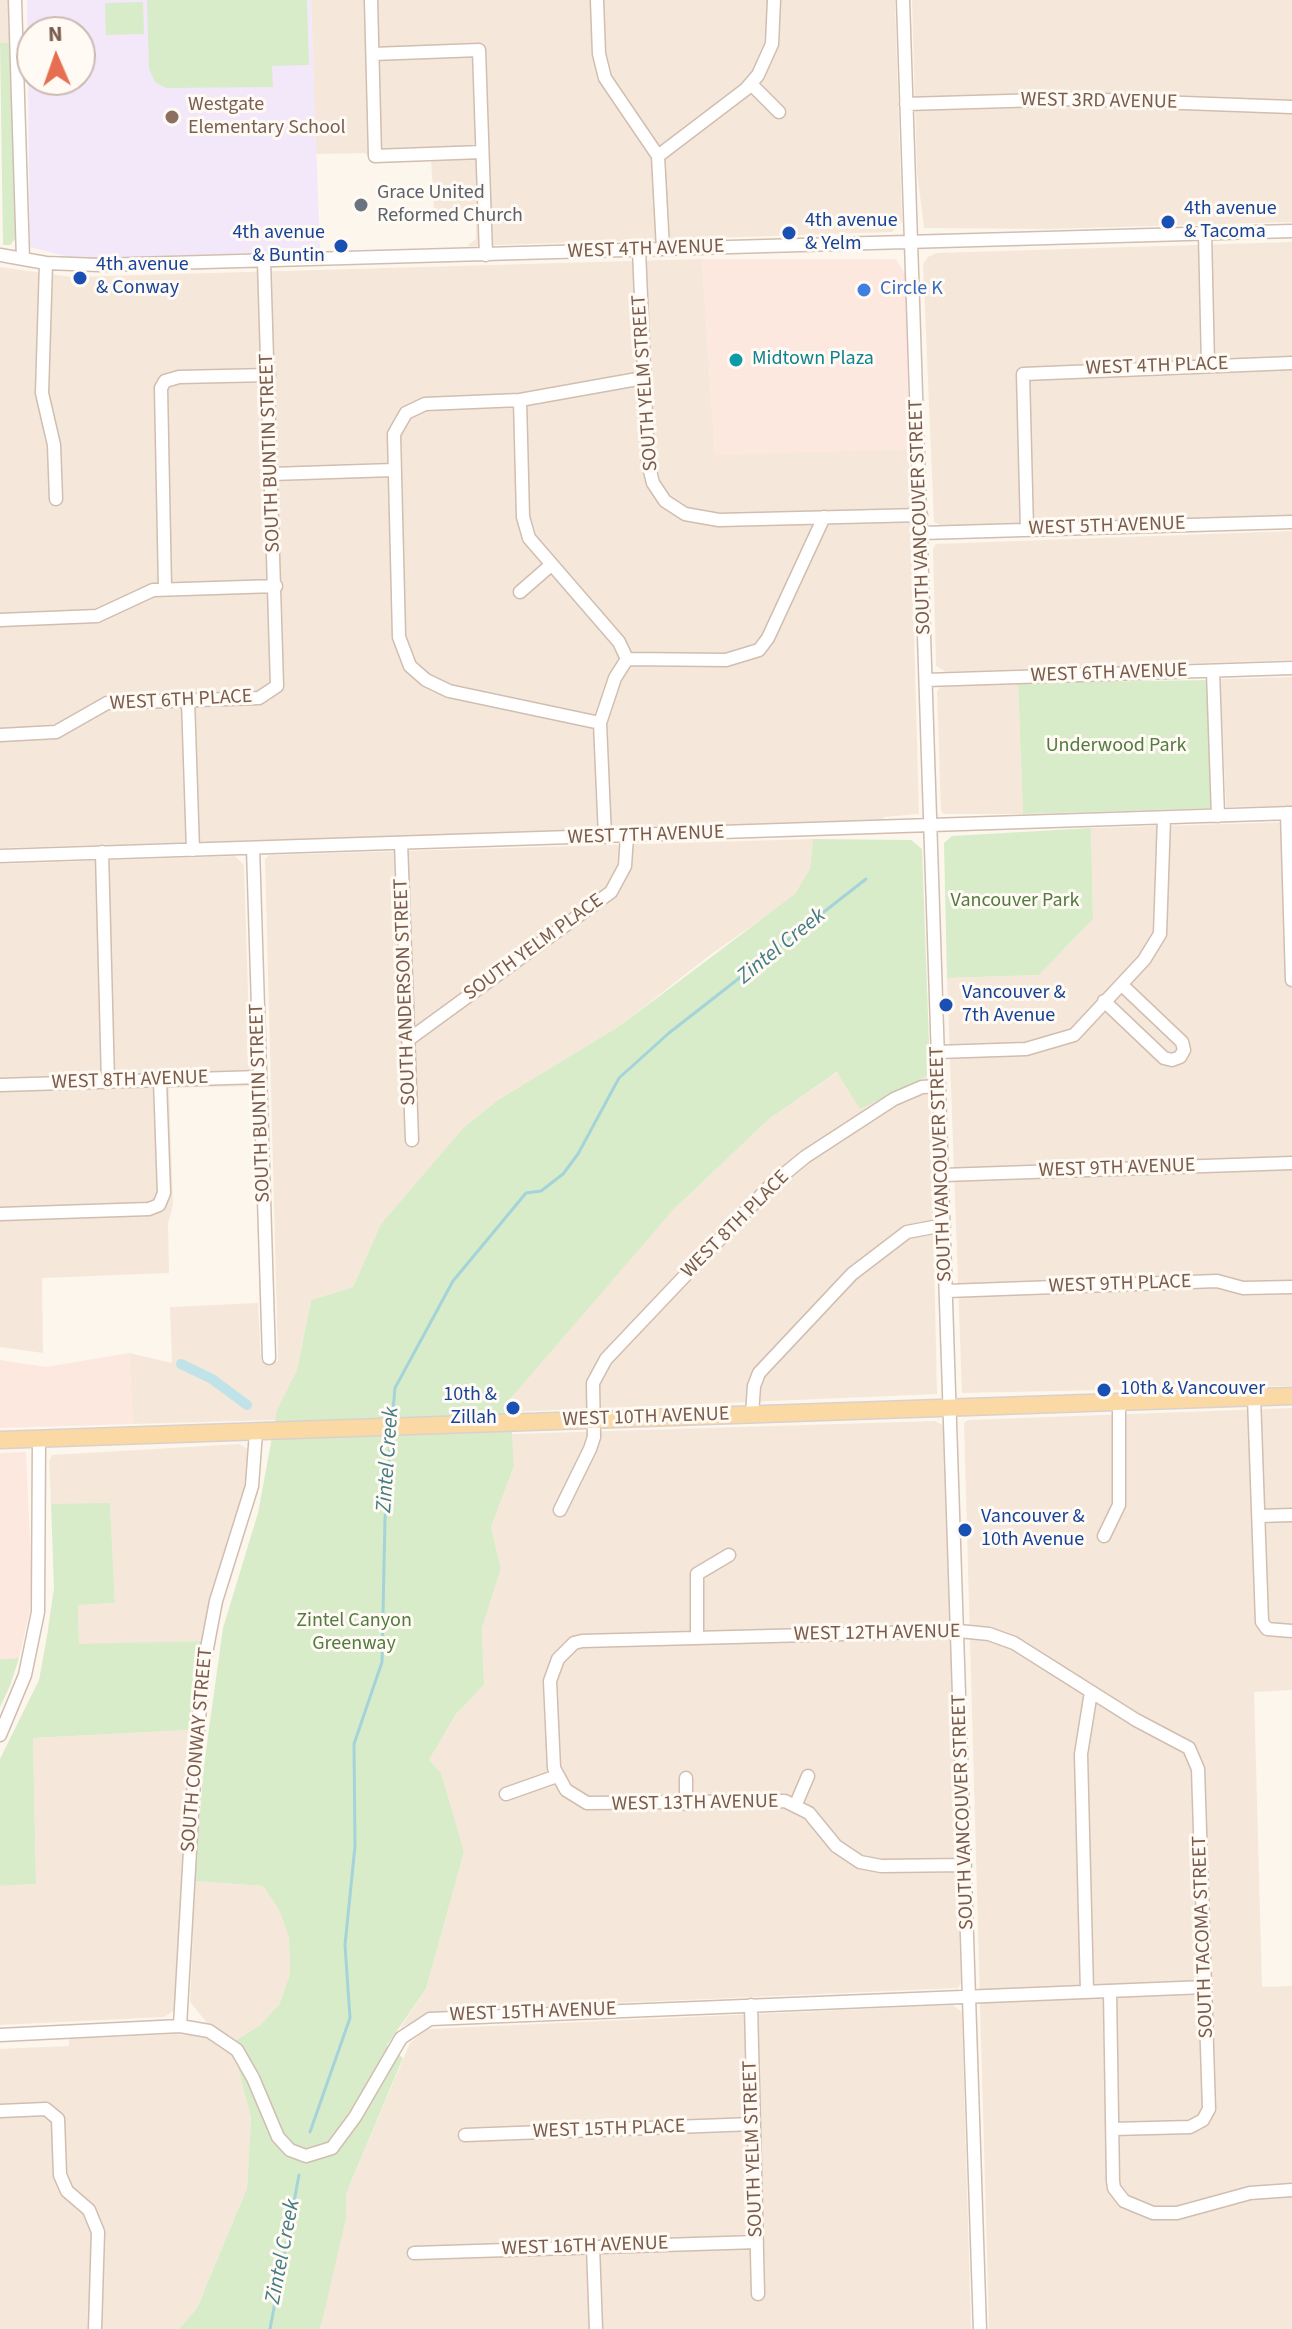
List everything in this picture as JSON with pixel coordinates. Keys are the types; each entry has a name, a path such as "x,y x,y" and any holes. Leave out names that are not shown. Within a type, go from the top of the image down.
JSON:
{"main road":[{"name":"WEST 10TH AVENUE","path":"0,1440 1292,1396"}],"street":[{"path":"15,0 23,259"},
{"path":"371,0 375,156 482,152"},
{"path":"597,0 599,54 605,78 658,156 663,249"},
{"path":"658,156 751,84 763,67 772,44 774,0"},
{"name":"SOUTH VANCOUVER STREET","path":"903,0 952,1407 980,2329"},
{"path":"373,54 479,50 486,255"},
{"path":"751,84 779,112"},
{"name":"WEST 3RD AVENUE","path":"906,104 1076,99 1292,107"},
{"name":"WEST 4TH AVENUE","path":"0,255 46,263 99,265 1292,231"},
{"path":"1205,234 1208,365"},
{"name":"SOUTH YELM STREET","path":"639,250 649,473 658,493 674,509 696,518 824,517"},
{"name":"SOUTH BUNTIN STREET","path":"264,261 279,678 274,692"},
{"path":"46,263 42,393 54,445 56,499"},
{"name":"WEST 4TH PLACE","path":"1027,530 1023,374 1292,363"},
{"path":"165,589 159,394 165,381 269,375"},
{"path":"600,723 449,691 417,674 401,648 399,637 394,434 406,413 437,402 520,400 643,378"},
{"path":"520,400 525,529 534,546 619,642 627,659"},
{"path":"272,474 393,470"},
{"path":"627,659 726,660 759,650 824,517 921,515"},
{"name":"WEST 5TH AVENUE","path":"922,533 1292,522"},
{"path":"520,592 551,565"},
{"path":"0,620 97,616 144,592 165,589 276,586"},
{"path":"605,837 600,723 615,678 627,659"},
{"name":"WEST 6TH AVENUE","path":"926,680 1292,668"},
{"path":"1213,671 1218,816"},
{"name":"WEST 6TH PLACE","path":"0,735 56,732 107,703 259,698 274,692"},
{"path":"188,700 193,850"},
{"path":"1290,813 1292,980"},
{"name":"WEST 7TH AVENUE","path":"0,856 1290,813"},
{"path":"938,1052 1026,1049 1074,1035 1144,960 1160,934 1164,818"},
{"name":"SOUTH YELM PLACE","path":"408,1040 611,892 625,866 627,836"},
{"name":"SOUTH ANDERSON STREET","path":"401,843 412,1140"},
{"name":"SOUTH BUNTIN STREET","path":"253,848 269,1358"},
{"path":"102,852 108,1082"},
{"path":"1104,1001 1164,1058 1172,1060 1180,1057 1184,1050 1182,1042 1122,985"},
{"name":"WEST 8TH AVENUE","path":"0,1085 260,1077"},
{"path":"0,1214 149,1209 159,1205 164,1193 160,1080"},
{"name":"WEST 8TH PLACE","path":"560,1510 590,1449 593,1383 606,1359 771,1185 861,1118 917,1088 939,1086"},
{"name":"WEST 9TH AVENUE","path":"943,1175 1292,1163"},
{"path":"752,1414 754,1386 759,1373 852,1274 907,1232 944,1225"},
{"name":"WEST 9TH PLACE","path":"947,1291 1217,1281 1243,1288 1292,1287"},
{"path":"1254,1397 1262,1622 1267,1629 1292,1631"},
{"path":"1104,1536 1119,1505 1119,1402"},
{"name":"SOUTH CONWAY STREET","path":"180,2026 203,1676 216,1601 252,1486 256,1432"},
{"path":"0,1735 25,1675 38,1612 39,1438"},
{"path":"1259,1516 1292,1515"},
{"path":"697,1637 697,1574 729,1555"},
{"name":"WEST 12TH AVENUE","path":"557,1776 551,1736 550,1681 558,1659 574,1643 697,1637 959,1631 1007,1639 1091,1692 1183,1744 1194,1754"},
{"path":"1087,1992 1081,1754 1091,1692"},
{"name":"SOUTH TACOMA STREET","path":"1113,2129 1190,2127 1203,2120 1210,2102 1198,1769 1194,1754"},
{"path":"506,1794 557,1776"},
{"name":"WEST 13TH AVENUE","path":"557,1776 566,1790 587,1803 686,1804 770,1800 796,1804 809,1813 836,1846 860,1862 881,1866 965,1865"},
{"path":"796,1804 808,1776"},
{"path":"686,1778 686,1804"},
{"name":"WEST 15TH AVENUE","path":"0,2035 180,2026 209,2031 237,2050 253,2078 278,2137 290,2150 306,2156 332,2148 355,2117 401,2038 430,2019 1205,1987"},
{"path":"1110,1991 1114,2188 1132,2206 1153,2213 1177,2213 1250,2193 1292,2190"},
{"name":"SOUTH YELM STREET","path":"751,2005 758,2294"},
{"path":"0,2111 39,2109 54,2114 59,2124 58,2166 63,2184 89,2210 98,2232 95,2329"},
{"name":"WEST 15TH PLACE","path":"465,2135 753,2124"},
{"name":"WEST 16TH AVENUE","path":"414,2253 757,2242"},
{"path":"593,2247 596,2329"}],"shaded area":[{"path":"0,0 8,0 10,43 0,43"},
{"name":"Westgate Elementary School","path":"27,0 311,0 320,251 76,259 30,247 28,96 96,96 96,16 27,16"},
{"path":"311,0 895,0 902,221 892,232 467,246 476,239 476,209 434,210 431,161 375,163 365,153 316,154"},
{"path":"912,0 1292,0 1292,222 1050,229 924,228 917,172"},
{"path":"1292,242 1292,515 942,526 934,522 923,264 928,257 937,253"},
{"path":"702,259 715,454 909,449 919,814 885,817 878,822 0,848 0,267 71,277"},
{"path":"702,259 896,259 906,275 909,449 715,455"},
{"path":"1292,531 1292,660 946,672 936,666 933,549 936,544"},
{"path":"1292,677 1292,806 1226,807 1220,679"},
{"path":"1018,683 1023,814 944,814 941,811 937,692 941,685"},
{"path":"1292,822 1292,1386 962,1393 947,978 1039,975 1093,919 1091,828"},
{"path":"813,839 810,868 795,894 786,902 710,955 621,1025 498,1100 463,1128 381,1224 353,1287 311,1300 297,1370 275,1420 133,1424 129,1353 172,1363 170,1307 258,1303 261,1361 278,1361 265,859 269,855"},
{"path":"235,856 244,865 251,1086 169,1088 173,1205 168,1223 169,1273 42,1278 43,1353 0,1347 0,864"},
{"path":"930,1071 937,1394 511,1412 510,1399 577,1319 673,1210 769,1119 838,1072 897,1089 927,1076"},
{"path":"129,1353 133,1424 0,1428 0,1360 46,1367"},
{"path":"1292,1408 1292,1690 1254,1692 1262,1987 1292,1986 1292,2329 989,2329 964,1423 968,1420"},
{"path":"935,1421 944,1426 961,1983 958,1988 454,2010 431,2013 400,2028 426,1989 464,1852 429,1760 456,1714 484,1685 482,1628 501,1569 491,1527 514,1466 512,1434"},
{"path":"239,1444 248,1449 246,1491 202,1641 79,1645 78,1605 115,1603 110,1504 51,1504 49,1461 52,1455"},
{"path":"26,1452 32,1584 29,1615 19,1658 0,1659 0,1453"},
{"path":"190,1730 174,2011 164,2017 0,2025 0,1886 36,1884 33,1738"},
{"path":"195,1881 263,1886 279,1910 289,1937 290,1974 279,2005 259,2026 236,2040 208,2024 190,2002"},
{"path":"953,2005 962,2012 971,2329 319,2329 346,2219 346,2194 410,2043 427,2029"},
{"path":"200,2035 216,2041 235,2056 251,2118 247,2188 197,2308 179,2329 0,2329 0,2049 69,2046 69,2039"}],"green space":[{"path":"147,0 307,0 309,65 272,66 273,87 166,88 155,82 149,69"},
{"path":"143,2 144,34 106,35 105,3"},
{"path":"0,43 10,43 17,237 10,245 3,245"},
{"name":"Underwood Park","path":"1210,680 1215,808 1023,814 1018,683"},
{"name":"Vancouver Park","path":"1091,828 1093,919 1039,975 947,978 944,843 952,836"},
{"name":"Zintel Canyon Greenway","path":"813,839 911,840 922,849 930,1071 927,1076 860,1109 837,1072 769,1119 673,1210 510,1399 514,1466 491,1527 501,1569 482,1628 484,1685 456,1714 429,1760 441,1773 464,1852 426,1989 387,2045 403,2058 346,2194 346,2219 322,2321 319,2329 179,2329 197,2308 247,2188 251,2118 235,2056 236,2040 259,2026 279,2005 290,1974 289,1937 279,1910 263,1886 195,1881 203,1772 223,1628 258,1513 277,1410 297,1370 311,1300 353,1287 381,1224 463,1128 498,1100 621,1025 795,894 810,868"},
{"path":"110,1503 115,1603 78,1605 79,1644 202,1641 190,1730 33,1738 36,1884 0,1886 0,1759 39,1680 54,1588 51,1504"},
{"path":"19,1658 10,1686 0,1707 0,1659"}],"waterway":[{"name":"Zintel Creek","path":"392,1421 395,1388 453,1281 526,1193 541,1191 563,1174 578,1154 619,1078 669,1033 866,879"},
{"path":"181,1364 212,1379 247,1405"},
{"name":"Zintel Creek","path":"310,2132 350,2018 345,1945 355,1846 354,1744 382,1662 385,1518 391,1432"},
{"name":"Zintel Creek","path":"270,2329 299,2175"}],"place":[{"name":"Westgate Elementary School","path":"172,117"},
{"name":"Grace United Reformed Church","path":"361,205"},
{"name":"4th avenue & Tacoma","path":"1168,222"},
{"name":"4th avenue & Yelm","path":"789,233"},
{"name":"4th avenue & Buntin","path":"341,246"},
{"name":"4th avenue & Conway","path":"80,278"},
{"name":"Circle K","path":"864,290"},
{"name":"Midtown Plaza","path":"736,360"},
{"name":"Vancouver & 7th Avenue","path":"946,1005"},
{"name":"10th & Vancouver","path":"1104,1390"},
{"name":"10th & Zillah","path":"513,1408"},
{"name":"Vancouver & 10th Avenue","path":"965,1530"}]}
